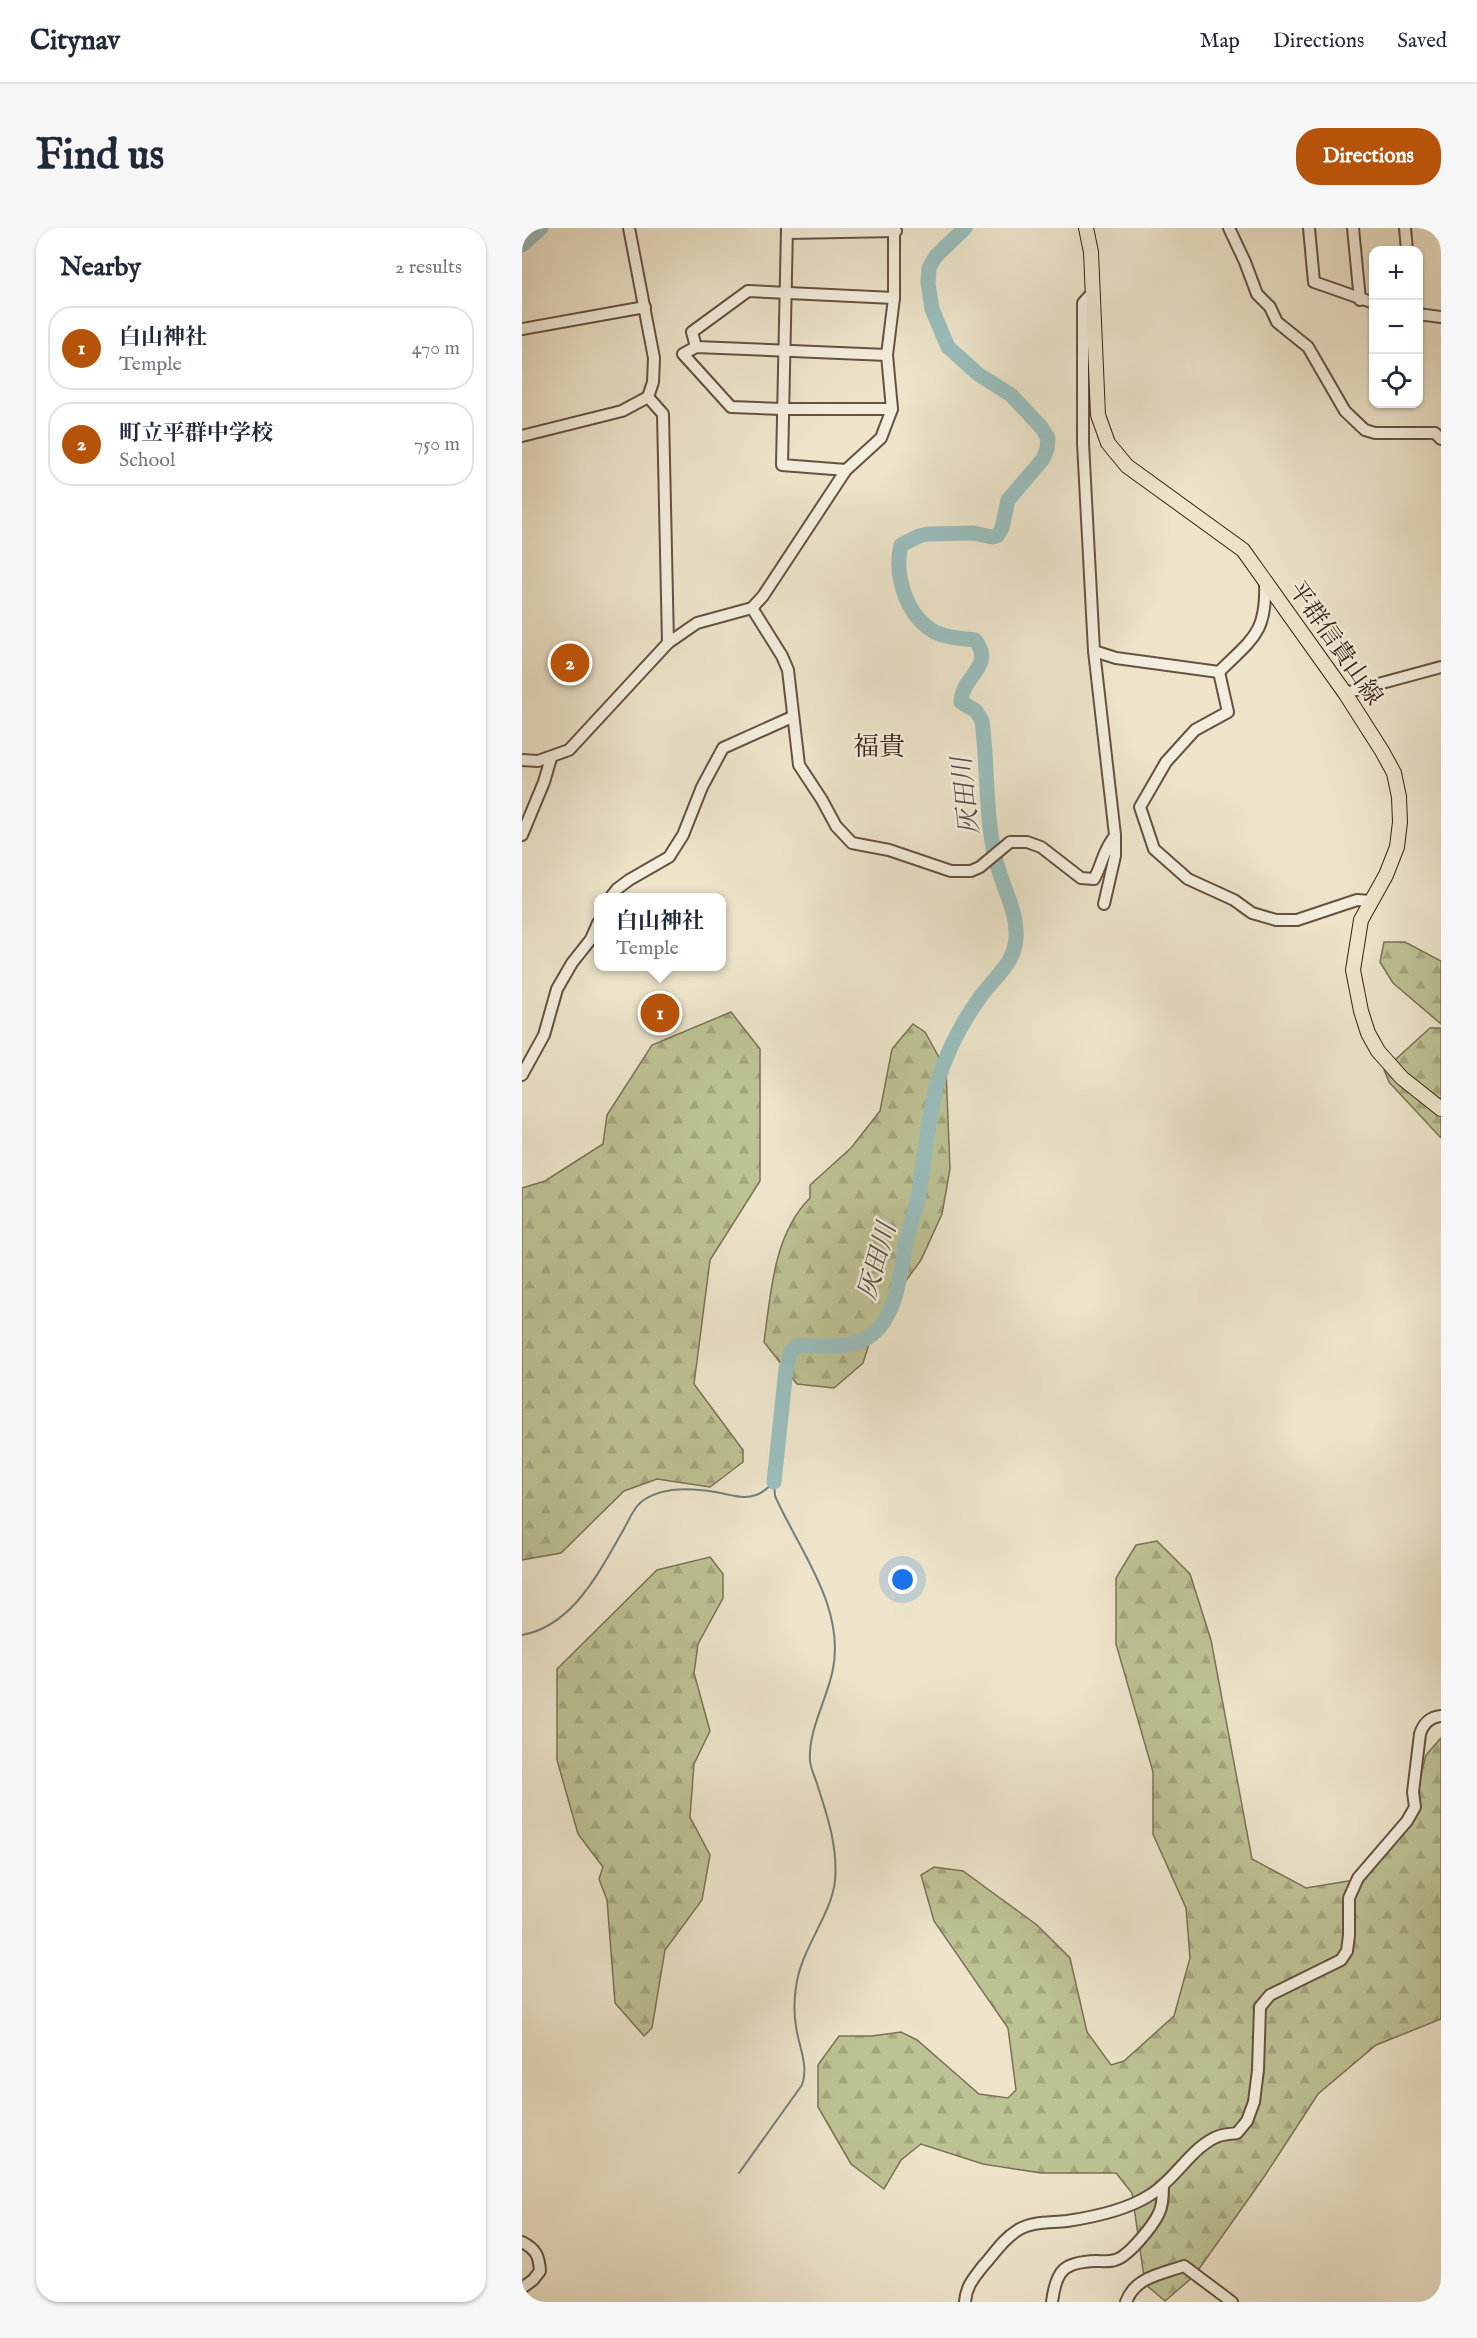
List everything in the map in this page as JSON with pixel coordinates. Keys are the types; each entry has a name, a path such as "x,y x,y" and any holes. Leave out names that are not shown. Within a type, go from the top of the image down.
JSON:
{"main road":[{"name":"平群信貴山線","path":"1086,228 1091,252 1098,415 1108,443 1127,466 1243,550 1345,693 1390,766 1399,797 1400,822 1397,848 1386,875 1361,920 1353,970 1360,1011 1368,1033 1387,1064 1441,1109"}],"street":[{"path":"522,436 622,411 648,397 653,382 654,358 629,228"},
{"path":"1229,228 1257,294 1270,307 1277,322 1308,348 1345,411 1365,430 1375,433 1431,433 1441,439"},
{"path":"1309,228 1314,282 1369,302"},
{"path":"1353,228 1360,300"},
{"path":"1405,228 1407,246"},
{"path":"522,760 538,761 569,750 668,643 697,623 752,608 763,596 846,470 881,438 892,409 887,355 894,298 895,230 787,231 782,465 846,470"},
{"path":"696,348 692,332 748,291 894,298"},
{"path":"1092,293 1083,303 1082,399 1094,651 1115,835 1115,856 1104,904"},
{"path":"522,328 645,307"},
{"path":"1423,315 1441,317"},
{"path":"887,355 696,348 682,354 731,407 892,409"},
{"path":"648,397 663,414 668,643"},
{"path":"1219,672 1259,632 1266,606 1265,581"},
{"path":"752,608 783,656 788,670 799,765 836,826 852,843 889,850 951,871 971,871 980,867 1010,842 1027,842 1041,848 1081,878 1094,879 1105,848 1115,835"},
{"path":"1094,651 1116,658 1219,672"},
{"path":"1345,693 1441,667"},
{"path":"1219,672 1228,712 1195,730 1166,762 1140,807 1154,849 1188,879 1234,900 1252,913 1276,920 1297,920 1357,900 1371,900"},
{"path":"614,893 629,880 669,857 683,835 702,787 723,748 792,717"},
{"path":"522,835 544,782 551,758"},
{"path":"522,1076 544,1035 557,989 594,932"},
{"path":"965,2302 970,2283 1003,2242 1016,2231 1028,2225 1069,2221 1131,2205 1163,2186 1200,2148 1219,2136 1238,2133 1247,2121 1254,2102 1258,2070 1260,2007 1270,1995 1341,1960 1347,1951 1349,1898 1358,1878 1407,1821 1415,1807 1413,1792 1420,1734 1423,1725 1436,1716 1441,1716"},
{"path":"1052,2302 1059,2274 1066,2266 1078,2262 1116,2260 1135,2246 1159,2214 1163,2199 1163,2186"},
{"path":"522,2242 534,2248 539,2257 540,2271 522,2288"},
{"path":"1126,2302 1130,2290 1141,2282 1184,2266 1232,2302"}],"green space":[{"path":"1384,942 1405,942 1441,961 1441,1024 1393,983 1380,962"},
{"path":"731,1012 760,1049 760,1181 710,1260 694,1384 743,1450 743,1462 710,1487 657,1479 624,1491 561,1553 522,1560 522,1188 545,1181 603,1144 607,1115 652,1045"},
{"path":"913,1024 925,1032 946,1070 950,1169 942,1214 921,1260 876,1322 863,1363 834,1388 797,1384 764,1342 772,1285 781,1247 788,1229 810,1198 810,1185 851,1148 880,1111 892,1049"},
{"path":"1430,1028 1441,1028 1441,1138 1389,1082 1384,1070"},
{"path":"1157,1541 1190,1574 1211,1640 1252,1859 1306,1888 1360,1879 1409,1822 1426,1755 1441,1738 1441,2019 1376,2045 1318,2094 1264,2177 1194,2276 1165,2301 1145,2284 1132,2193 1116,2173 1041,2173 983,2164 921,2144 901,2160 884,2189 851,2164 818,2107 818,2065 839,2036 872,2036 901,2032 917,2040 979,2094 1008,2098 1016,2090 1008,2028 934,1921 921,1875 934,1867 963,1871 1037,1925 1070,1958 1087,2032 1111,2065 1124,2061 1174,2016 1190,1958 1186,1908 1153,1834 1153,1772 1116,1644 1116,1578 1136,1545"},
{"path":"710,1557 723,1574 723,1598 698,1644 694,1673 710,1731 694,1764 690,1817 710,1855 702,1900 665,1950 652,2028 644,2036 615,2003 607,1900 599,1879 603,1867 578,1834 557,1760 557,1669 657,1570"}],"waterway":[{"path":"522,245 541,228"},
{"name":"灰田川","path":"774,1482 786,1369 791,1351 798,1345 842,1345 862,1340 879,1328 891,1309 898,1287 907,1236 917,1204 931,1110 938,1081 961,1026 1010,959 1016,942 1013,912 997,866 992,840 982,721 976,711 961,702 962,693 980,664 982,657 980,649 975,640 940,634 921,622 908,602 899,568 901,545 919,536 973,533 997,536 1002,528 1008,500 1043,459 1047,449 1048,438 1041,427 1011,395 978,374 948,347 932,309 928,283 929,268 936,256 965,228"},
{"path":"522,1635 540,1630 555,1621 582,1596 603,1565 634,1510 648,1497 666,1491 686,1489 740,1497 751,1496 761,1493 774,1482"},
{"path":"739,2173 802,2085 803,2056 795,2022 796,1987 804,1959 828,1907 836,1869 831,1833 810,1761 812,1738 833,1669 835,1646 832,1623 818,1579 775,1496 774,1482"}],"place":[{"name":"町立平群中学校","path":"570,663"},
{"name":"白山神社","path":"660,1013"}],"district":[{"name":"福貴","path":"879,746"}]}
